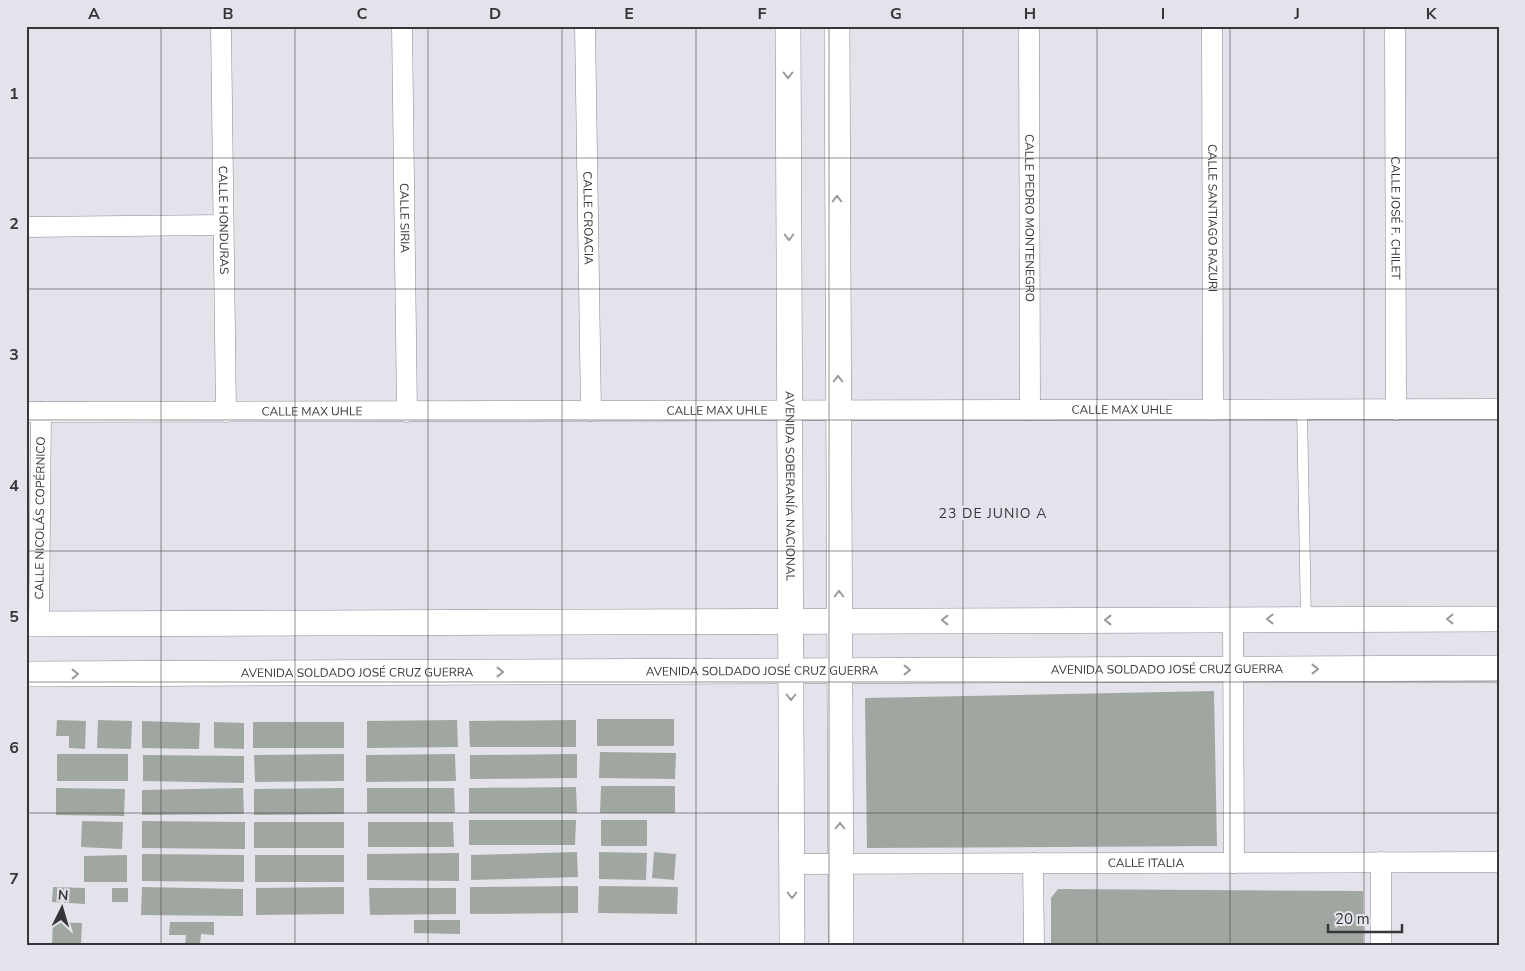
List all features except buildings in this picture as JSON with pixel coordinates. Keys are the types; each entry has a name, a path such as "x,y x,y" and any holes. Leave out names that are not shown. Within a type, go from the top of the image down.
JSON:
{"street":[{"name":"CALLE HONDURAS","path":"221,26 226,412"},
{"name":"CALLE SIRIA","path":"402,26 407,412"},
{"name":"CALLE CROACIA","path":"585,26 590,411"},
{"name":"AVENIDA SOBERANÍA NACIONAL","path":"788,26 792,945"},
{"path":"837,26 841,945"},
{"name":"CALLE PEDRO MONTENEGRO","path":"1029,26 1030,410"},
{"name":"CALLE SANTIAGO RAZURI","path":"1212,26 1213,410"},
{"name":"CALLE JOSÉ F. CHILET","path":"1395,26 1396,410"},
{"path":"26,227 223,225"},
{"name":"CALLE MAX UHLE","path":"34,412 1499,409"},
{"name":"CALLE NICOLÁS COPÉRNICO","path":"33,624 34,412"},
{"path":"33,624 1499,618"},
{"path":"1233,620 1234,863"},
{"name":"AVENIDA SOLDADO JOSÉ CRUZ GUERRA","path":"26,674 1499,668"},
{"path":"1381,862 1381,945"},
{"name":"CALLE ITALIA","path":"792,864 1499,862"},
{"path":"1033,863 1034,945"}],"lane":[{"path":"1302,410 1306,619"}],"shaded area":[{"path":"26,26 28,26 27,214 26,214"}],"district":[{"name":"23 DE JUNIO A","path":"993,513"}]}
